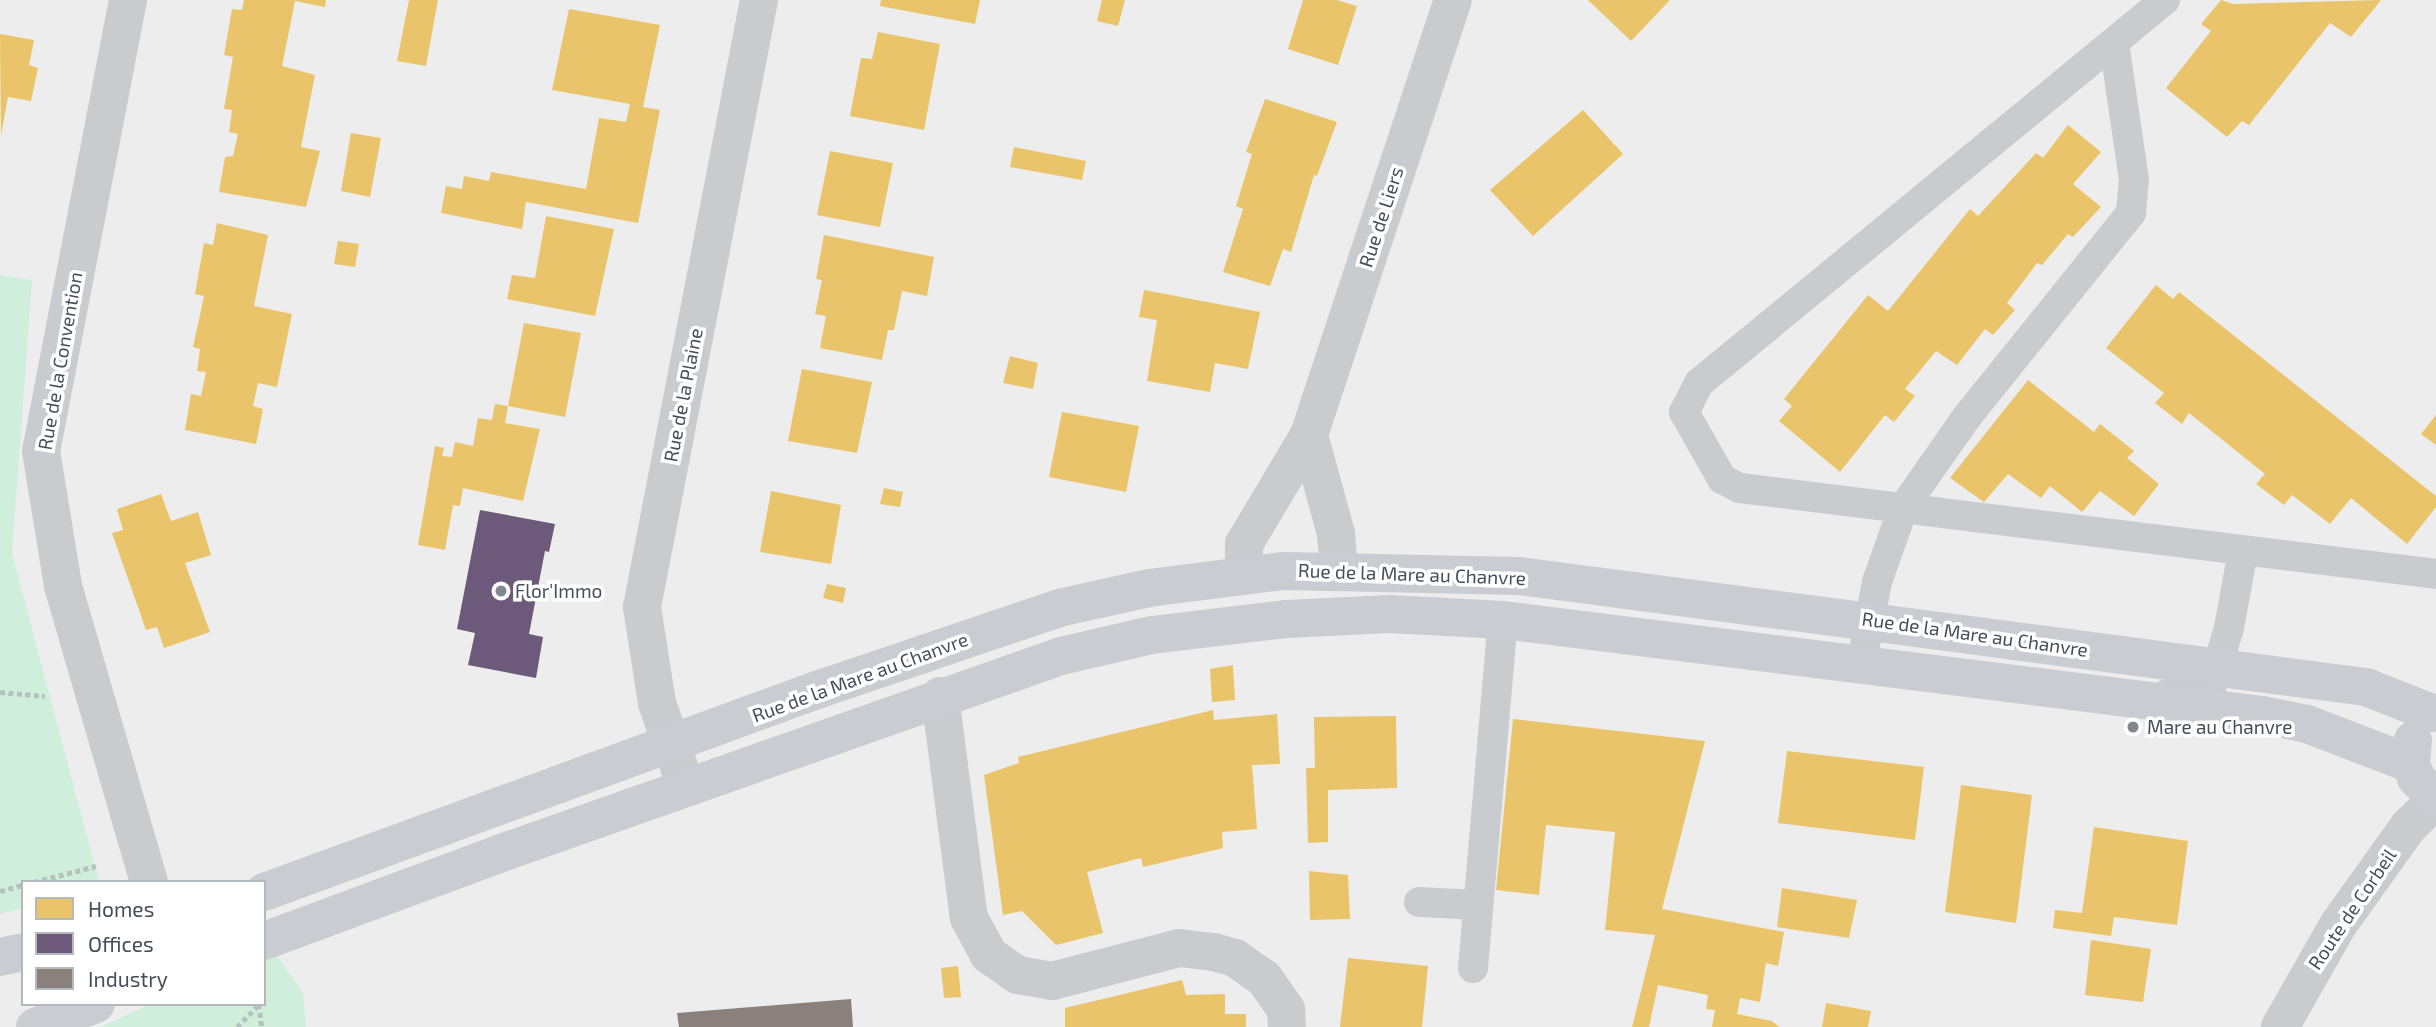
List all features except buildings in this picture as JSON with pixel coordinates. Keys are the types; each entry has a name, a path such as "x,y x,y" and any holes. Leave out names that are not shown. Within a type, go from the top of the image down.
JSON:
{"main road":[{"name":"Rue de la Mare au Chanvre","path":"266,891 1059,608 1149,588 1519,576 2366,687 2434,712"},
{"path":"1336,581 1364,595 1390,614"},
{"path":"1152,635 1180,613 1244,587"},
{"path":"266,940 940,696 1060,656 1152,635 1273,620 1390,614 1503,620 2307,724 2411,764"},
{"path":"2434,712 2419,727 2411,745 2411,764 2416,778 2436,799"},
{"path":"0,957 21,952"},
{"path":"35,1027 91,1006"}],"street":[{"name":"Rue de la Convention","path":"128,0 41,450 63,586 148,879"},
{"name":"Rue de la Plaine","path":"686,787 657,703 642,607 759,0"},
{"name":"Rue de Liers","path":"1244,587 1244,544 1309,435 1453,0"},
{"path":"1309,435 1336,534 1336,581"},
{"path":"940,696 969,918 989,955 1018,975 1052,981 1180,948 1205,949 1235,958 1264,978 1286,1010 1287,1027"},
{"name":"Route de Corbeil","path":"2280,1027 2338,925 2409,826 2436,799"}],"lane":[{"path":"2165,0 1699,383 1684,412 1722,479 1740,488 2436,574"},
{"path":"1861,666 1877,582 1903,508 1966,418 2131,214 2134,180 2114,43"},
{"path":"2118,700 2211,688 2219,668 2243,551"},
{"path":"1473,968 1503,620"},
{"path":"1419,902 1478,905"}],"path":[{"path":"42,880 109,863 148,879"},
{"path":"0,891 21,886"},
{"path":"237,1027 257,1006"},
{"path":"259,1006 262,1027"}],"green space":[{"path":"0,275 32,280 12,553 98,880 21,880 21,909 0,914"},
{"path":"273,951 303,993 306,1027 100,1027 147,1006 266,1006 266,954"}],"place":[{"name":"Flor'Immo","path":"501,591"},
{"name":"Mare au Chanvre","path":"2133,727"}]}
